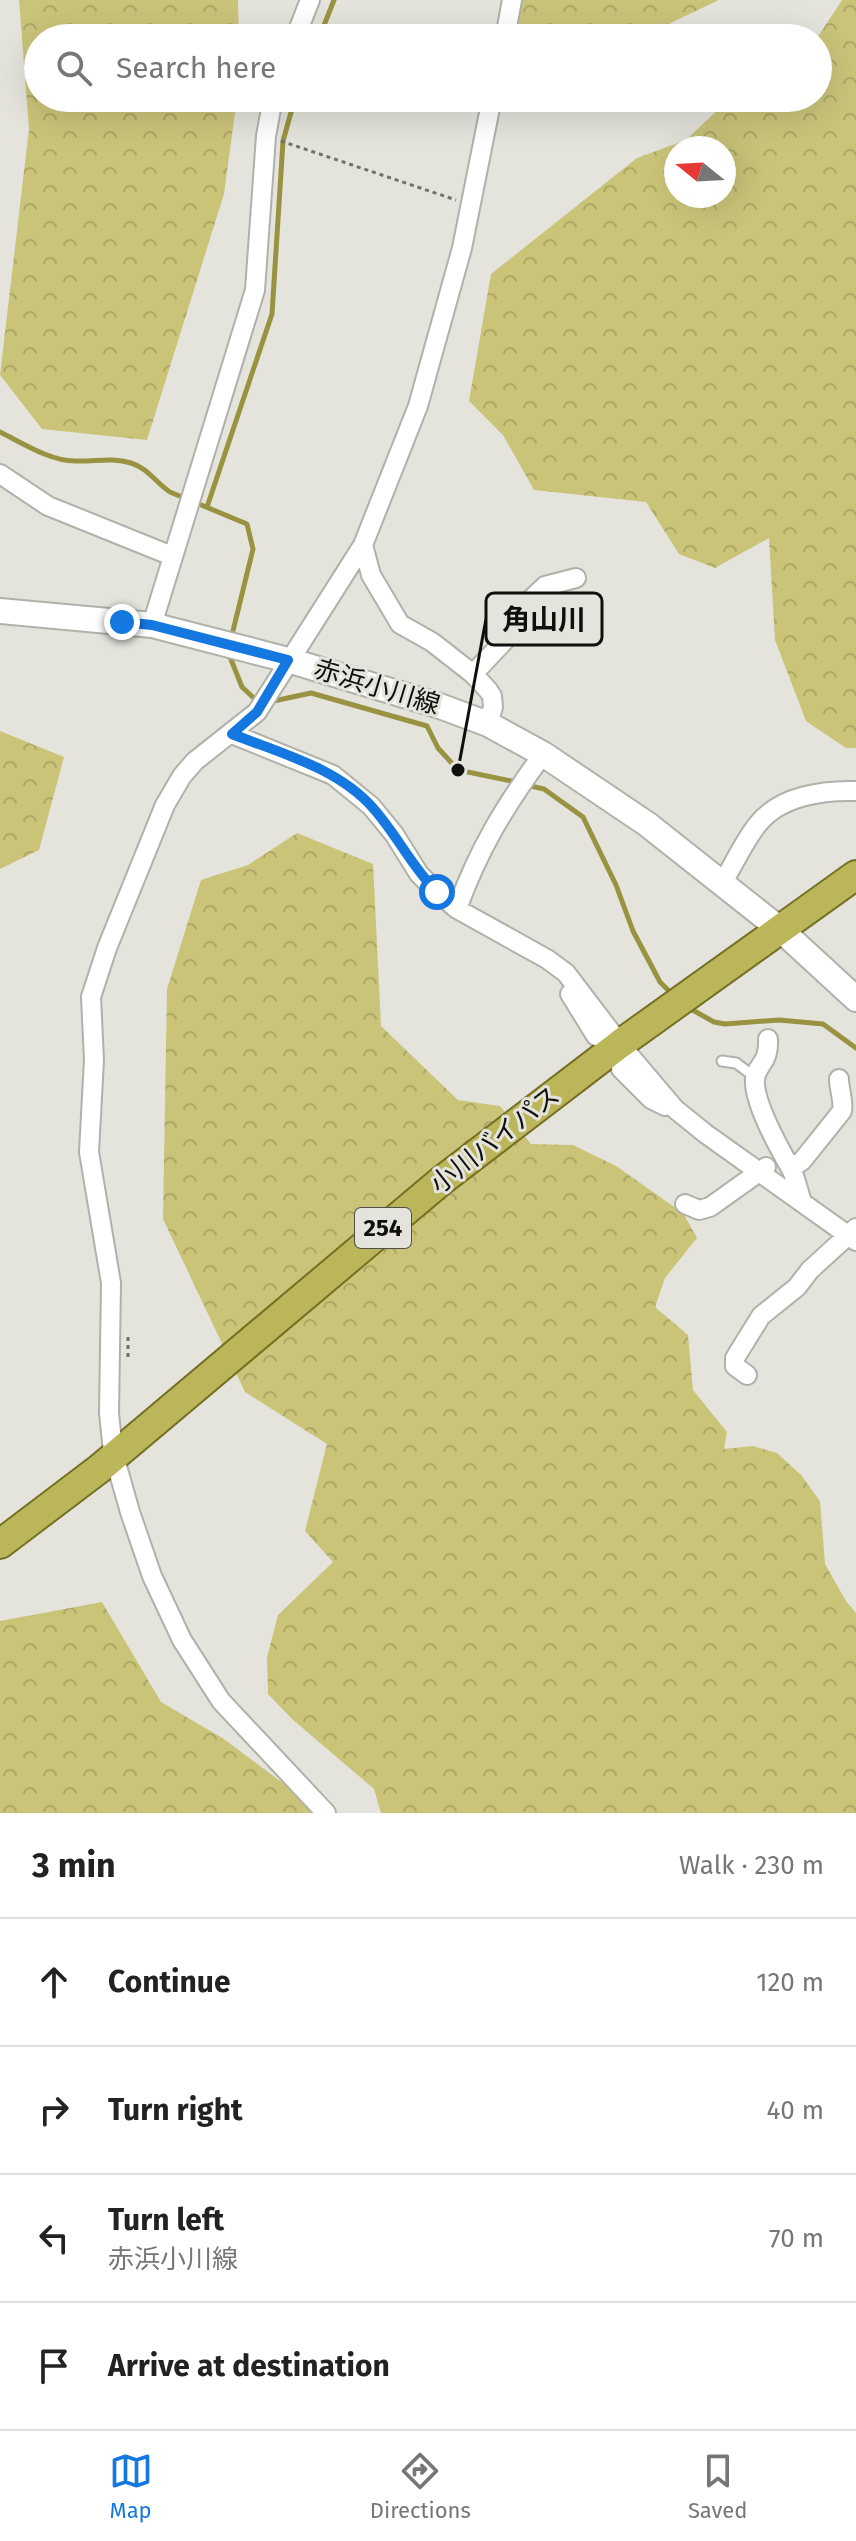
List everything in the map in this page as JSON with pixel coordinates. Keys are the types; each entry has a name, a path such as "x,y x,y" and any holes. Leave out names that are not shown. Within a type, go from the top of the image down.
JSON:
{"highway":[{"name":"小川バイパス","path":"0,1544 115,1456 441,1181 612,1050 856,875"}],"main road":[{"name":"赤浜小川線","path":"0,611 152,625 288,660 437,705 488,724 543,754 647,824 781,930 856,999"}],"street":[{"path":"301,24 310,0"},
{"path":"508,24 512,0"},
{"path":"152,625 255,290 270,112"},
{"path":"326,1813 221,1701 182,1640 152,1576 130,1512 115,1456 109,1413 111,1283 89,1152 94,1060 91,997 107,948 165,805 182,776 195,761 257,712 363,545 418,406 462,248 489,112"},
{"path":"0,474 48,506 172,556"},
{"path":"363,545 371,575 400,624 432,642 473,674 492,696 493,707 488,724"},
{"path":"473,674 507,638 526,604 545,586 576,578"},
{"path":"232,734 333,775 371,806 394,834 419,874 457,909 547,959 566,973 612,1050 675,1109 759,1172 853,1235 761,1316 735,1358 735,1366 747,1375"},
{"path":"457,909 473,865 489,834 543,754"},
{"path":"722,884 757,825 768,813 799,797 833,791 856,791"},
{"path":"768,1039 769,1055 755,1077 762,1108 802,1202"},
{"path":"685,1204 699,1210 710,1207 759,1172 786,1162 802,1161 842,1111 844,1103 839,1091 839,1079"}],"lane":[{"path":"722,1061 736,1063 755,1077"}],"path":[{"path":"266,136 470,204"}],"green space":[{"path":"19,0 238,0 239,24 24,24 24,64"},
{"path":"519,0 719,0 668,24 515,24"},
{"path":"842,0 856,0 856,748 846,748 806,721 775,640 769,538 715,568 679,554 646,502 534,490 503,435 469,401 491,274 637,158 664,148 664,208 736,208 736,136 690,136 715,112 832,112 832,24 826,24"},
{"path":"28,112 235,112 224,194 147,440 42,429 0,375 29,129"},
{"path":"0,731 64,757 39,850 0,869"},
{"path":"297,833 373,864 381,1026 458,1100 500,1106 531,1144 573,1145 616,1166 683,1213 697,1238 665,1278 655,1307 688,1335 693,1390 727,1432 724,1449 753,1446 777,1453 801,1475 820,1501 825,1564 856,1613 856,1813 381,1813 374,1789 292,1719 268,1694 267,1657 278,1615 333,1562 305,1531 327,1444 245,1392 163,1219 167,989 201,880 248,865"},
{"path":"102,1602 161,1702 224,1739 323,1813 0,1813 0,1621"}],"waterway":[{"path":"325,24 334,0"},
{"path":"207,507 272,314 283,141 291,112"},
{"path":"0,432 56,458 131,463 142,468 170,492 247,524 253,549 231,639"},
{"path":"228,652 242,687 259,703"},
{"path":"269,702 311,693 427,726 438,748 458,770 516,782"},
{"path":"526,785 544,789 583,817 616,885 633,931 660,982 672,994"},
{"path":"689,1008 714,1022 725,1024 779,1020 823,1024 856,1048"}],"place":[{"name":"角山川","path":"458,770"}],"route":[{"path":"122,622 152,625 288,660 257,712 232,734 333,775 371,806 394,834 419,874 437,892"}]}
